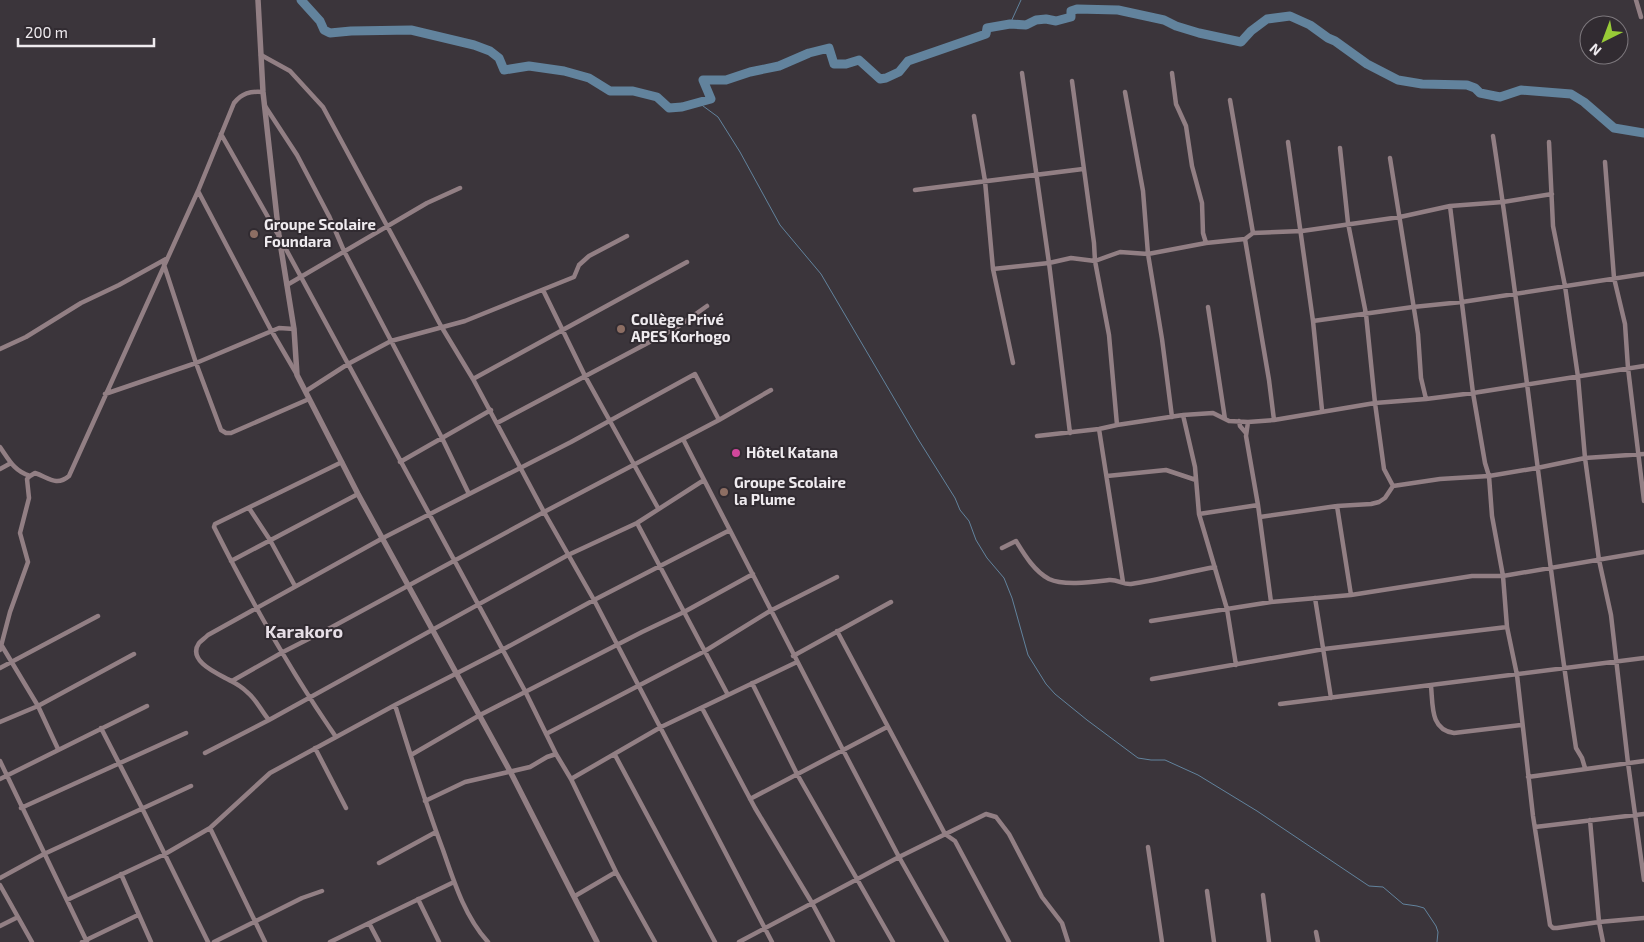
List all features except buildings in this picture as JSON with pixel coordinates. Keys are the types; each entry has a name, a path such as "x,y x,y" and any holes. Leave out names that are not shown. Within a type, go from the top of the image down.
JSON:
{"street":[{"path":"258,0 264,104 279,236 294,329 297,375"},
{"path":"1636,0 1641,16"},
{"path":"260,55 290,71 323,107 441,326 474,379 544,512 594,600 772,942"},
{"path":"1022,73 1049,263 1070,433"},
{"path":"1172,73 1176,104 1186,126 1192,166 1202,203 1203,234 1206,243"},
{"path":"1072,80 1095,261 1109,335 1117,425"},
{"path":"58,749 38,706 12,661 1,648 10,612 28,562 20,533 29,498 27,479 35,473 58,482 63,481 69,476 198,191 234,103 245,92 263,92"},
{"path":"1125,92 1143,191 1148,254 1172,417"},
{"path":"1230,100 1253,234"},
{"path":"264,104 297,155 329,216 344,251 442,438 469,494"},
{"path":"974,116 985,181 993,269 1013,363"},
{"path":"221,134 279,236 525,692 556,754 571,779 616,872 656,942"},
{"path":"1493,136 1516,293 1564,669 1576,748 1585,768"},
{"path":"1288,142 1302,231 1322,410"},
{"path":"1549,142 1553,226 1565,286 1578,377 1585,458 1599,560 1611,615 1644,880"},
{"path":"1340,148 1348,223 1366,314 1384,469 1393,486"},
{"path":"1390,158 1418,334 1421,378 1426,399"},
{"path":"1605,162 1614,278 1625,324 1628,368 1644,501"},
{"path":"915,190 1083,168"},
{"path":"287,286 427,203 460,188"},
{"path":"198,191 271,330 306,391 358,494 480,714 597,942"},
{"path":"993,269 1049,263 1071,258 1095,261 1120,252 1148,254 1206,243 1246,240 1253,234 1302,231 1400,217 1450,206 1503,202 1552,194"},
{"path":"1450,206 1473,393 1489,476 1492,516 1502,576 1507,627 1516,675 1528,777 1550,925 1553,928 1557,928 1644,918"},
{"path":"306,391 348,364 391,341 465,321 574,277 579,265 588,256 626,236"},
{"path":"1246,240 1274,420"},
{"path":"0,349 26,337 81,303 119,285 167,258"},
{"path":"474,379 687,262"},
{"path":"164,265 196,364 221,430 231,433 309,399"},
{"path":"1313,321 1462,302 1644,274"},
{"path":"543,290 585,376 658,508"},
{"path":"498,423 676,328 707,306"},
{"path":"1208,307 1225,419"},
{"path":"105,394 196,364 271,330 278,328 294,329"},
{"path":"1037,436 1099,429 1183,415 1213,413 1229,421 1274,420 1322,410 1473,393 1644,366"},
{"path":"269,720 254,698 232,681 208,669 200,659 197,650 198,644 208,635 383,538 571,442 609,419 695,374 719,420"},
{"path":"232,681 544,512 719,420 771,390"},
{"path":"400,462 490,410"},
{"path":"1183,415 1195,468 1199,514 1228,609 1236,665"},
{"path":"1239,421 1240,426 1246,433"},
{"path":"1248,422 1246,433 1260,517 1271,602"},
{"path":"1099,429 1123,582"},
{"path":"683,439 842,750 946,942"},
{"path":"0,447 18,471 30,476"},
{"path":"1260,517 1379,502 1385,498 1393,486 1440,479 1489,476 1585,458 1644,454"},
{"path":"336,738 283,652 231,561 214,527 216,524 342,462"},
{"path":"0,468 11,463"},
{"path":"1107,476 1166,470 1196,480"},
{"path":"205,753 434,631 477,604 568,555 637,523 704,480"},
{"path":"231,561 358,494"},
{"path":"1199,514 1258,505"},
{"path":"1337,506 1351,595"},
{"path":"249,508 270,540 295,586"},
{"path":"637,523 728,695"},
{"path":"67,900 165,854 210,828 270,773 395,705 730,530"},
{"path":"1002,548 1016,541 1041,574 1050,580 1070,583 1077,582 1082,584 1111,580 1128,584 1215,567"},
{"path":"1152,621 1271,602 1351,595 1472,576 1502,576 1644,552"},
{"path":"411,755 480,714 684,612 753,574"},
{"path":"546,734 705,651 770,611 837,577"},
{"path":"1315,598 1331,698"},
{"path":"794,656 891,602"},
{"path":"0,668 98,616"},
{"path":"1152,679 1324,649 1507,627"},
{"path":"837,631 945,834 955,841 1008,942"},
{"path":"0,722 38,706 134,654"},
{"path":"1280,704 1644,658"},
{"path":"571,779 661,727 797,662"},
{"path":"752,683 797,774 893,942"},
{"path":"1431,686 1436,720 1443,731 1454,733 1521,725"},
{"path":"395,705 425,801 454,882 476,929 488,942"},
{"path":"0,779 147,706"},
{"path":"702,708 750,799 833,942"},
{"path":"750,799 887,727"},
{"path":"100,728 208,942"},
{"path":"21,808 186,733"},
{"path":"315,748 346,808"},
{"path":"425,801 465,782 511,773 530,767 556,754"},
{"path":"615,755 714,942"},
{"path":"1528,777 1644,761"},
{"path":"0,762 85,941 138,915"},
{"path":"0,878 44,854 191,786"},
{"path":"739,942 899,857 986,814 996,817 1009,834 1042,897 1062,923 1068,942"},
{"path":"1535,827 1644,814"},
{"path":"1590,820 1599,922 1603,942"},
{"path":"210,828 264,942"},
{"path":"379,863 436,832"},
{"path":"1148,848 1162,942"},
{"path":"575,896 616,872"},
{"path":"121,874 151,942"},
{"path":"330,942 454,882"},
{"path":"0,885 32,942"},
{"path":"214,942 302,898 322,891"},
{"path":"1206,891 1214,942"},
{"path":"1262,896 1269,942"},
{"path":"418,900 439,942"},
{"path":"0,926 18,917"},
{"path":"369,923 379,942"},
{"path":"1316,932 1318,942"}],"waterway":[{"path":"301,0 320,21 324,30 330,33 411,30 474,45 490,51 499,58 504,70 529,66 564,71 589,78 610,91 633,91 657,97 669,108 682,107 711,99 703,80 726,80 750,72 779,66 809,53 829,48 834,64 846,64 859,60 880,79 886,78 899,72 908,61 986,34 987,28 1010,24 1026,25 1036,20 1056,21 1071,17 1071,11 1077,9 1118,10 1164,20 1199,33 1241,42 1251,31 1267,19 1290,16 1310,25 1367,64 1398,80 1422,84 1467,85 1475,88 1480,93 1500,97 1521,90 1571,94 1584,102 1614,128 1644,133"},
{"path":"1010,24 1021,0"},
{"path":"699,103 718,117 740,152 780,225 821,274 955,498 960,510 969,521 976,540 987,558 1004,578 1012,598 1028,655 1046,684 1055,694 1087,720 1138,758 1165,760 1198,775 1257,811 1369,886 1383,887 1403,904 1424,908 1436,926 1438,932 1437,942"}],"place":[{"name":"Groupe Scolaire Foundara","path":"254,234"},
{"name":"Collège Privé APES Korhogo","path":"621,329"},
{"name":"Hôtel Katana","path":"736,453"},
{"name":"Groupe Scolaire la Plume","path":"724,492"}],"district":[{"name":"Karakoro","path":"304,632"}]}
